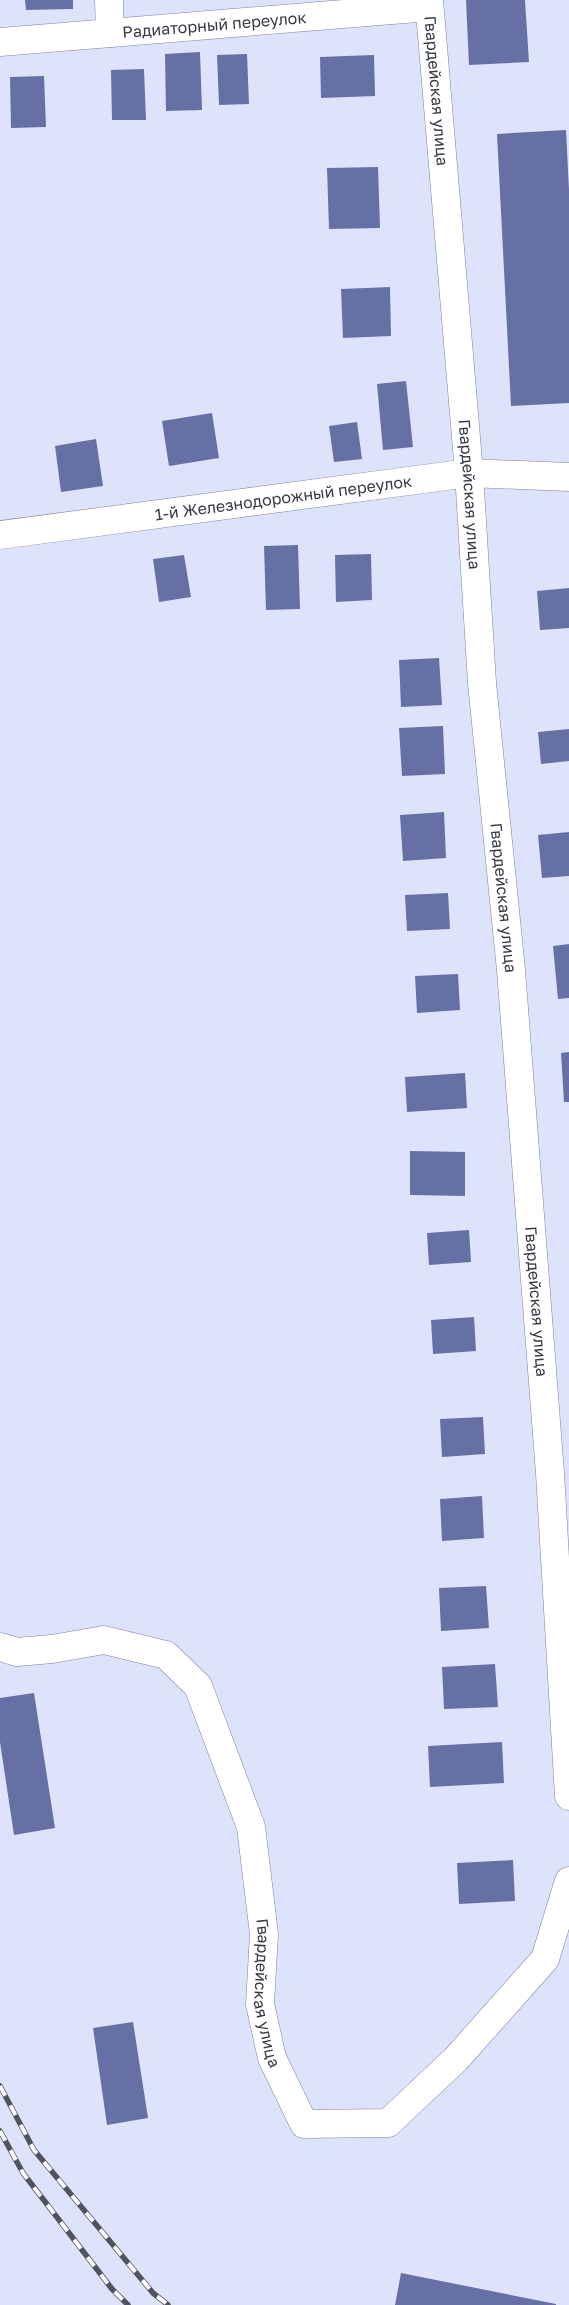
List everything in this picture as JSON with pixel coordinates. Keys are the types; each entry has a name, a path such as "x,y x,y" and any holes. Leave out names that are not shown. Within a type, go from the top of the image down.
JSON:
{"street":[{"path":"109,0 110,33"},
{"name":"Радиаторный переулок","path":"0,42 429,4"},
{"name":"Гвардейская улица","path":"429,4 469,473 482,683 511,970 551,1483 569,1796"},
{"name":"1-й Железнодорожный переулок","path":"0,535 469,473 569,476"},
{"name":"Гвардейская улица","path":"0,1647 17,1652 104,1640 166,1655 198,1686 251,1827 264,1934 260,2004 272,2058 304,2124 388,2123 456,2060 545,1959 569,1881"}],"building":[{"path":"25,0 73,0 73,9 26,10"},
{"path":"466,0 525,0 529,62 469,65"},
{"path":"200,52 202,110 166,111 165,54"},
{"path":"247,54 249,104 219,105 217,55"},
{"path":"374,55 375,96 321,98 320,57"},
{"path":"144,69 146,120 112,120 111,70"},
{"path":"44,76 46,127 11,128 10,77"},
{"path":"566,130 569,190 569,403 511,406 497,134"},
{"path":"378,167 380,228 329,229 327,168"},
{"path":"390,287 391,336 343,338 341,289"},
{"path":"406,381 413,447 383,450 377,384"},
{"path":"212,413 219,458 169,466 162,421"},
{"path":"357,422 362,459 334,462 329,426"},
{"path":"96,439 103,486 61,492 55,446"},
{"path":"298,545 300,609 266,610 264,546"},
{"path":"371,554 372,600 336,602 335,555"},
{"path":"184,555 191,597 159,602 153,559"},
{"path":"569,588 569,628 540,630 537,591"},
{"path":"439,658 442,705 401,707 399,660"},
{"path":"443,726 445,774 402,776 399,728"},
{"path":"569,729 569,761 541,764 538,732"},
{"path":"444,812 446,858 403,861 400,815"},
{"path":"569,832 569,876 542,878 538,835"},
{"path":"448,893 450,929 407,931 405,895"},
{"path":"569,944 569,998 558,999 553,946"},
{"path":"458,974 460,1010 417,1013 415,976"},
{"path":"569,1052 569,1102 564,1102 561,1053"},
{"path":"465,1073 467,1108 407,1112 405,1077"},
{"path":"410,1151 465,1152 465,1196 410,1195"},
{"path":"469,1230 471,1262 429,1265 427,1233"},
{"path":"474,1317 476,1351 433,1354 431,1320"},
{"path":"483,1417 485,1454 442,1457 440,1419"},
{"path":"482,1496 484,1538 442,1541 440,1499"},
{"path":"486,1586 489,1628 441,1631 439,1588"},
{"path":"495,1664 498,1707 444,1709 442,1667"},
{"path":"34,1693 55,1828 14,1835 0,1742 0,1698"},
{"path":"502,1742 504,1783 430,1787 428,1746"},
{"path":"513,1860 515,1901 459,1904 457,1863"},
{"path":"133,2022 148,2118 107,2125 93,2028"},
{"path":"401,2273 556,2304 556,2305 395,2305"}],"railway":[{"path":"0,2086 34,2150 153,2293 168,2305"},
{"path":"0,2131 23,2173 112,2289 128,2305"}]}
